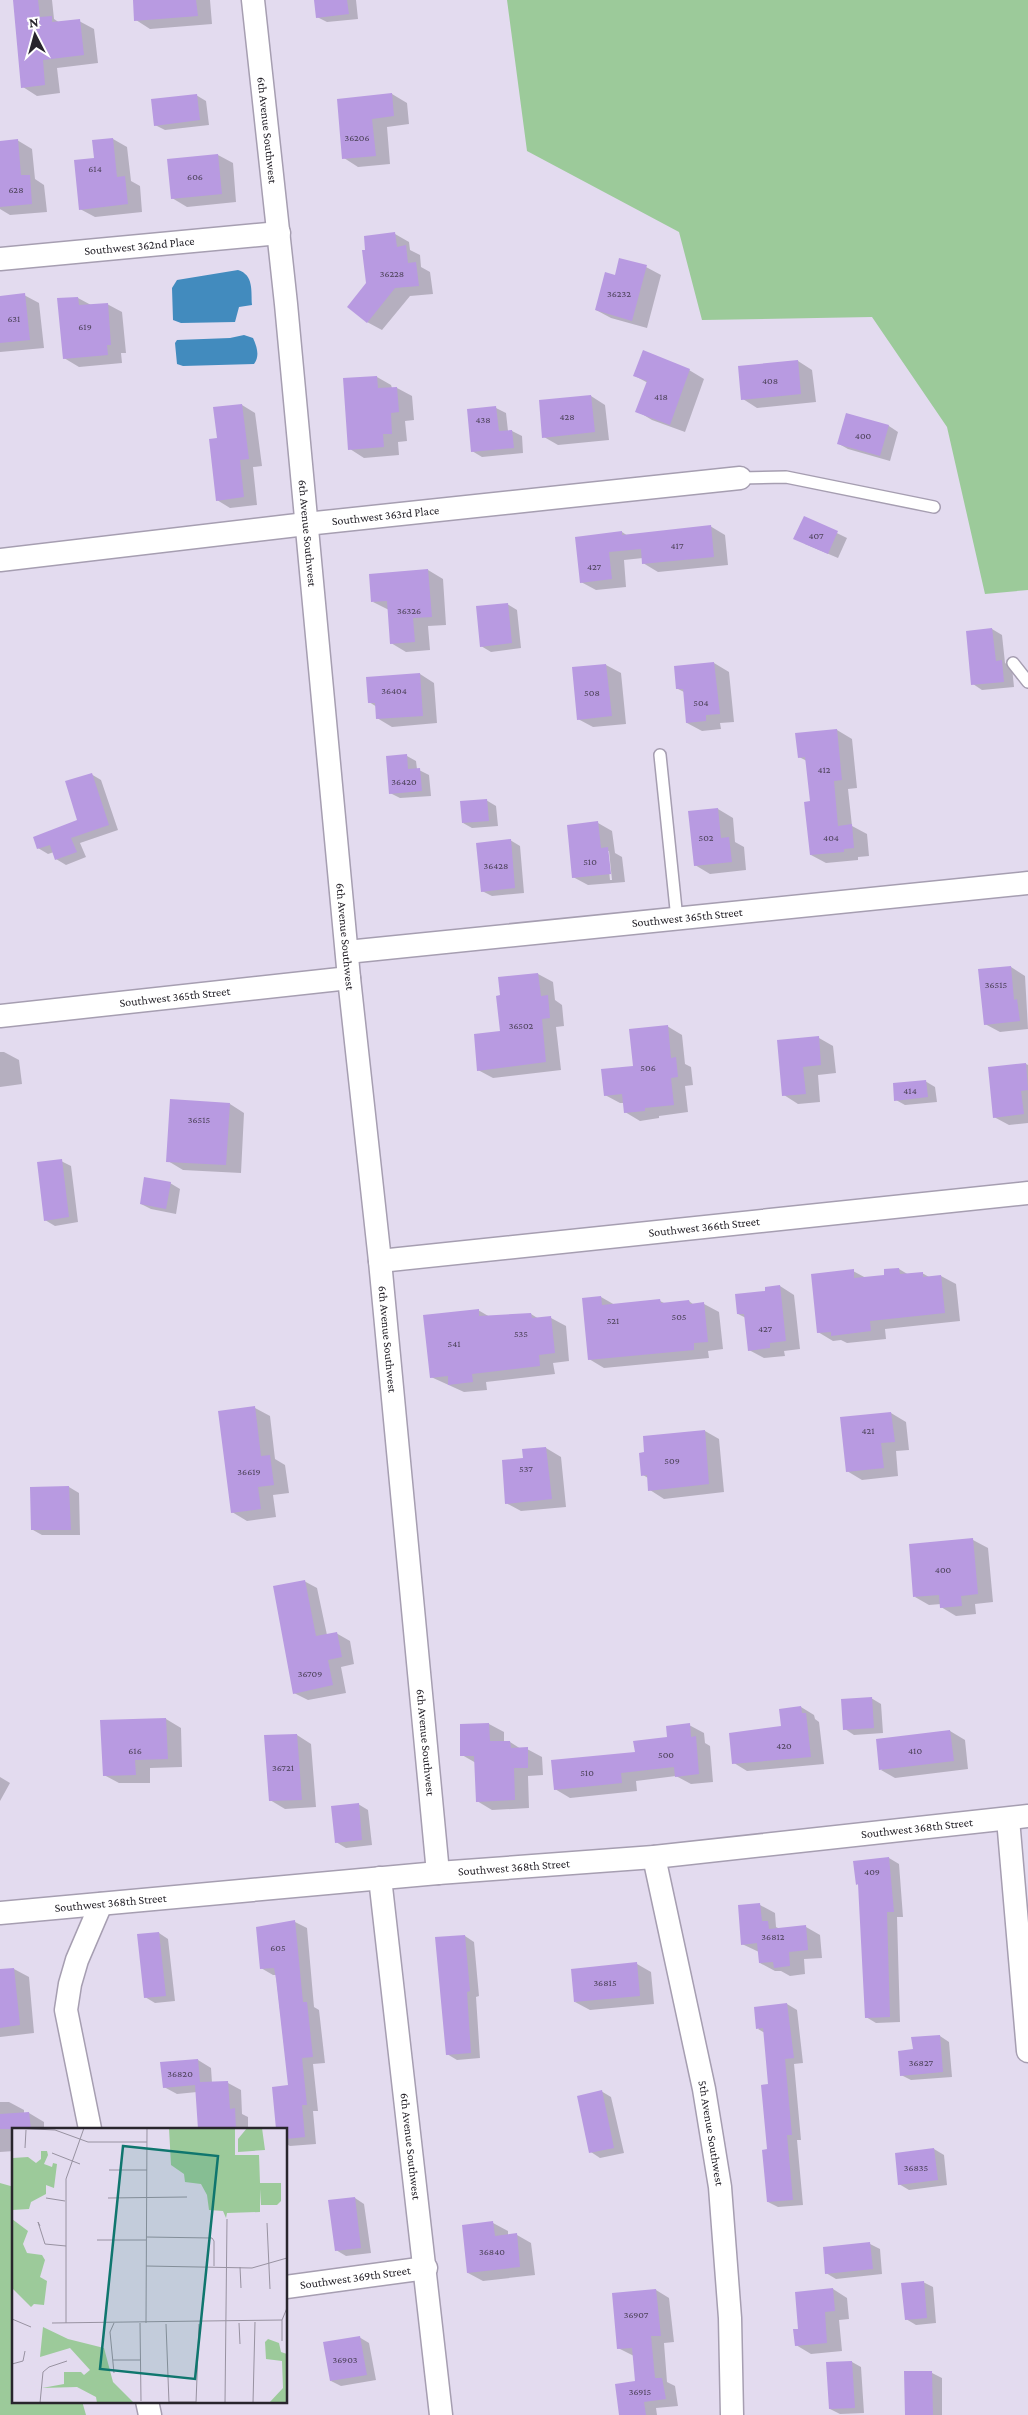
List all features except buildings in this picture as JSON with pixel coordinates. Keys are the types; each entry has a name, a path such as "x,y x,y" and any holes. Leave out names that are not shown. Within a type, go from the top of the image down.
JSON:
{"street":[{"name":"6th Avenue Southwest","path":"254,0 279,233 349,978 380,1261 438,1873"},
{"name":"Southwest 362nd Place","path":"0,259 279,233"},
{"name":"Southwest 363rd Place","path":"0,560 306,524 740,478"},
{"name":"Southwest 365th Street","path":"347,952 1028,883"},
{"name":"Southwest 365th Street","path":"0,1016 349,978"},
{"name":"Southwest 366th Street","path":"380,1261 1028,1193"},
{"name":"Southwest 368th Street","path":"0,1913 438,1873 654,1857 1018,1818"},
{"path":"1018,1818 1028,2051"},
{"name":"5th Avenue Southwest","path":"654,1857 704,2089 720,2187 730,2318 732,2415"},
{"name":"6th Avenue Southwest","path":"380,1878 426,2268 441,2415"},
{"path":"90,2128 66,2010 70,1984 77,1960 101,1904"},
{"name":"Southwest 369th Street","path":"288,2286 426,2268"},
{"path":"147,2402 150,2415"}],"lane":[{"path":"740,478 786,478 934,507"},
{"path":"1013,663 1028,682"},
{"path":"660,755 676,919"}],"green space":[{"path":"507,0 1028,0 1028,590 985,594 947,427 872,317 702,320 679,232 527,151"},
{"path":"0,2183 12,2186 12,2402 82,2402 86,2415 0,2415"}],"water":[{"path":"238,270 247,276 251,284 252,305 239,307 235,322 181,323 173,320 172,288 177,280"},
{"path":"244,335 253,338 256,345 257,355 254,364 183,366 177,364 175,343 177,340 230,338"}]}
